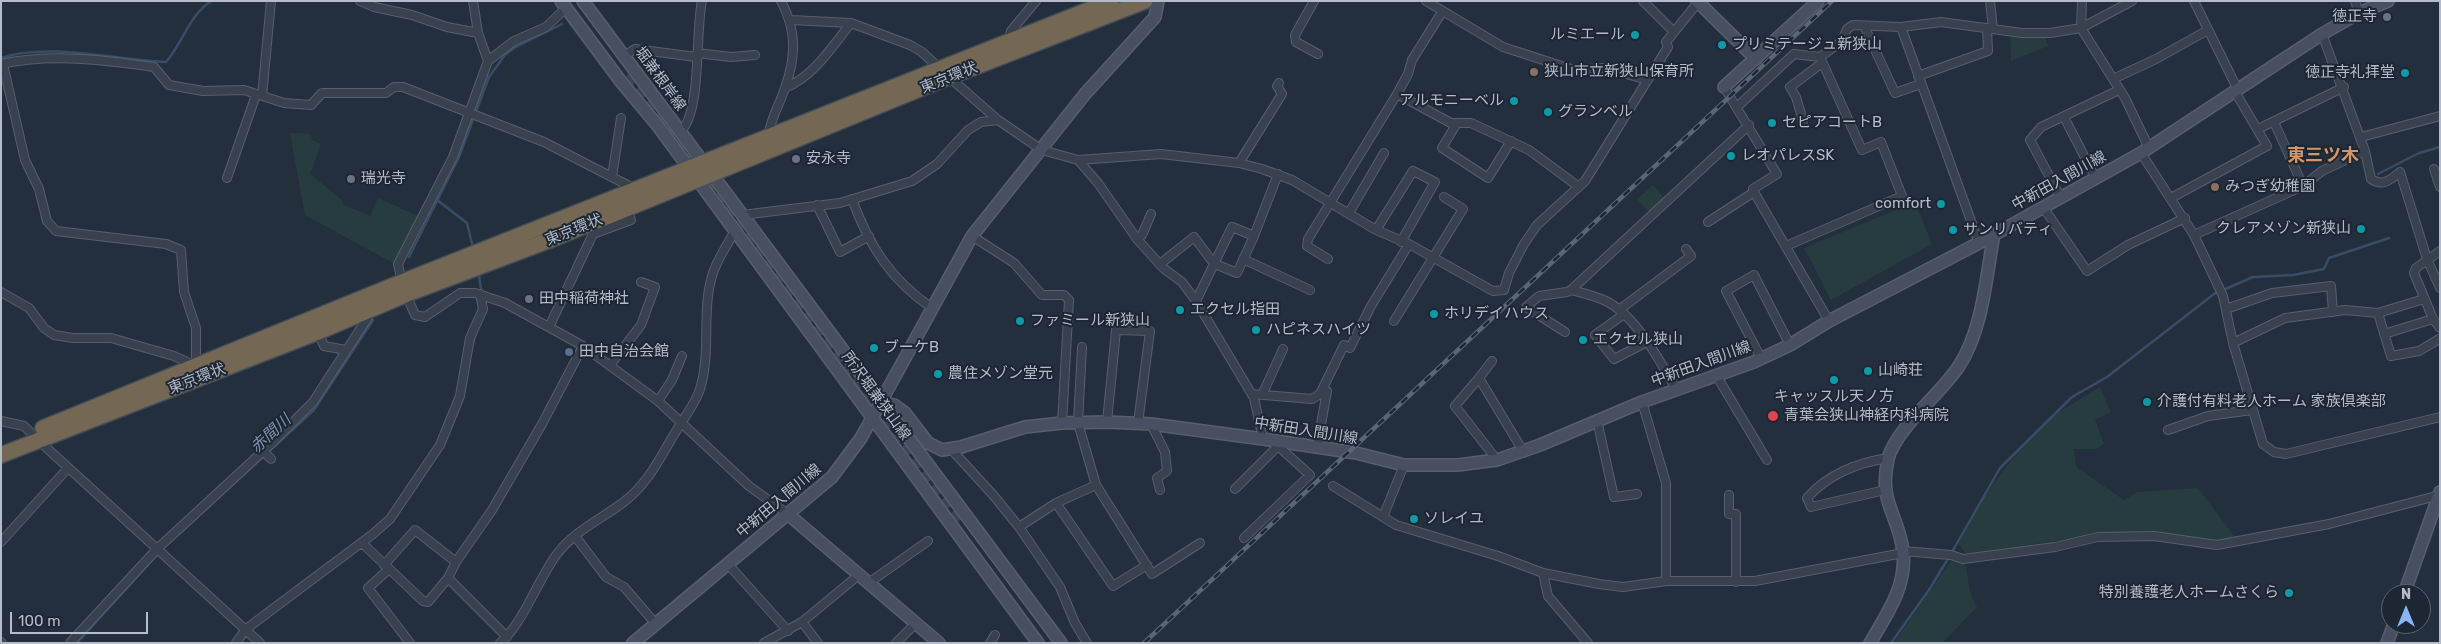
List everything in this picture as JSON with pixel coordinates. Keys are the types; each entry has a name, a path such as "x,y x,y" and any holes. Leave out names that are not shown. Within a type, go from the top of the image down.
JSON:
{"highway":[{"name":"東京環状","path":"1,455 34,437 196,366 404,288 627,208 693,175 945,74 1007,44 1112,1"},
{"name":"東京環状","path":"708,169 768,136 1145,1"},
{"name":"東京環状","path":"1,444 34,437 318,332 374,308 404,288 637,190 693,175"}],"main road":[{"name":"堀兼根岸線","path":"583,1 708,169"},
{"name":"中新田入間川線","path":"633,643 832,477 861,438 972,236 1005,192 1042,150 1085,94 1155,17 1158,1"},
{"path":"1724,87 1818,1"},
{"name":"中新田入間川線","path":"950,449 1025,427 1078,422 1107,422 1151,424 1263,439 1279,444 1356,453 1404,465 1458,465 1497,460 1642,402 1761,358 1790,345 1829,321 1979,243 2145,150 2322,34 2359,13 2388,1"},
{"path":"1698,2 1756,59"},
{"name":"堀兼根岸線","path":"568,3 627,76"},
{"name":"堀兼根岸線","path":"568,3 693,175"},
{"name":"所沢堀兼狭山線","path":"708,169 1061,643"},
{"name":"所沢堀兼狭山線","path":"693,175 873,416 1038,643"},
{"path":"1870,643 1900,588 1904,552 1885,490 1888,458 1900,435 1951,376 1971,345 1981,307 1994,234"},
{"path":"880,402 894,405 905,413 932,446 950,449"},
{"path":"932,470 935,460 950,449"},
{"path":"2408,584 2439,494"},
{"path":"789,514 917,622 939,643"},
{"path":"1048,643 961,522 1053,643"}],"street":[{"path":"227,178 259,96 271,1"},
{"path":"360,1 374,8 412,15 447,27 478,32"},
{"path":"473,1 478,32 488,61 473,113 453,157 398,264 404,288 415,315 425,317 460,293 480,294 505,303 584,346 611,364 658,400 750,486 789,514"},
{"path":"680,132 686,127 694,106 702,1"},
{"path":"768,136 772,116 786,88 795,42 791,20 782,1"},
{"path":"1007,44 1011,31 1036,1"},
{"path":"1314,1 1295,35 1296,42 1318,54"},
{"path":"1643,1 1674,32"},
{"path":"1918,76 1988,51 1990,1"},
{"path":"2082,1 2081,28 2120,90 2145,150 2194,235 2226,309 2233,342 2263,444 2274,452 2286,454 2440,417"},
{"path":"1803,121 1796,97 1790,87 1842,41 1848,29 1853,25 1901,27 1941,22 2022,33 2050,33 2081,28 2132,1"},
{"path":"2171,198 2267,146 2236,89 2194,1"},
{"path":"2355,1 2359,13"},
{"path":"1428,2 1496,44 1574,70 1605,68 1648,80"},
{"path":"791,20 851,23 910,45 922,52 998,120 1042,150 1078,160 1161,154 1239,163 1278,174 1329,201 1376,230 1434,258 1493,291 1504,290 1509,273 1537,224 1579,187 1668,47 1666,42 1698,2"},
{"path":"488,61 514,41 546,27 568,3"},
{"path":"1328,259 1307,246 1308,239 1329,201 1397,94 1408,74 1412,60 1442,12"},
{"path":"786,88 798,83 815,67 851,23"},
{"path":"1864,26 1895,93 1920,84"},
{"path":"1901,27 1979,243"},
{"path":"2113,79 2156,59 2208,30"},
{"path":"2322,34 2344,87 2361,137 2371,178 2378,183 2386,183 2400,172 2427,259 2440,288"},
{"path":"624,56 635,49 731,57 755,54"},
{"path":"1738,107 1794,54 1821,60"},
{"path":"1,292 29,308 44,328 54,335 73,338 110,338 174,356 196,366 196,328 184,292 181,250 166,244 56,231 46,221 39,189 25,160 2,64 21,58 127,63 154,67 169,85 204,91 244,90 284,103 312,105 322,93 386,93 394,87 403,87 544,142 637,190"},
{"path":"1786,246 1902,196 1881,142 1862,150 1821,60"},
{"path":"1239,163 1282,94 1277,86 1280,83"},
{"path":"1724,87 1738,107 1777,174 1752,189 1829,321"},
{"path":"2258,129 2344,87"},
{"path":"2061,198 2030,140 2041,127 2120,90"},
{"path":"1397,94 1451,123 1471,123 1511,141 1551,164 1579,187"},
{"path":"2361,137 2440,116"},
{"path":"2064,117 2095,178"},
{"path":"612,177 621,118"},
{"path":"742,215 852,200 893,187 922,176 937,164 968,130 981,122 998,120"},
{"path":"2274,122 2303,186"},
{"path":"1457,123 1442,148 1488,178 1511,141"},
{"path":"1571,290 1748,125"},
{"path":"2194,235 2303,186 2322,171 2365,151"},
{"path":"1350,213 1384,153"},
{"path":"1078,160 1098,183 1137,239 1160,264 1182,282 1196,301 1252,394 1263,439"},
{"path":"2434,169 2440,187"},
{"path":"1252,394 1312,399 1320,394 1344,345 1350,348 1435,182 1414,171 1376,230"},
{"path":"1160,264 1194,237 1215,264 1237,273 1254,236 1278,174"},
{"path":"1708,222 1754,192"},
{"path":"1394,322 1463,209 1444,198"},
{"path":"852,200 868,236 890,273 904,288 932,308"},
{"path":"817,205 840,252 868,236"},
{"path":"2043,207 2087,271 2128,245 2185,218"},
{"path":"549,327 593,234 631,220 627,208"},
{"path":"1137,239 1142,235 1151,214"},
{"path":"1196,301 1232,227 1254,236"},
{"path":"448,578 504,640 556,555 596,519 626,501 639,488 656,466 692,407 703,380 708,297 712,274 734,232"},
{"path":"972,236 1014,263 1042,295 1064,294 1069,300 1062,423"},
{"path":"1647,342 1614,359 1595,335 1691,256 1686,248"},
{"path":"2440,251 2416,268 2414,273 2433,319 2440,328"},
{"path":"1244,259 1310,290"},
{"path":"1761,358 1726,291 1754,275 1790,345"},
{"path":"611,364 641,325 655,287 641,282"},
{"path":"2226,309 2272,293 2331,286 2333,312"},
{"path":"1565,332 1526,307 1539,296 1571,290 1608,302 1622,312 1647,342 1676,389"},
{"path":"236,643 246,629 390,519 440,445 460,396 470,338 483,309 480,294"},
{"path":"2233,342 2285,318 2345,310 2378,313 2424,299"},
{"path":"70,643 157,549 267,455 313,402 374,308"},
{"path":"2378,313 2390,356 2396,357 2419,351 2439,339"},
{"path":"2384,334 2433,319"},
{"path":"1107,422 1116,330 1150,331 1138,423"},
{"path":"318,332 324,346 346,350"},
{"path":"362,542 423,601 428,602 448,578 456,562 507,485 584,346"},
{"path":"1082,348 1078,422 1096,485 1152,574 1200,542"},
{"path":"1262,395 1282,349"},
{"path":"658,400 672,380 682,356"},
{"path":"341,358 349,363"},
{"path":"1492,361 1455,406 1497,460"},
{"path":"1716,375 1767,460"},
{"path":"1479,378 1523,451"},
{"path":"1317,447 1327,391 1323,389"},
{"path":"313,402 319,408"},
{"path":"1642,402 1666,483 1666,581"},
{"path":"2168,430 2208,416 2252,410"},
{"path":"1597,420 1614,497 1637,494"},
{"path":"1,421 24,426 260,643"},
{"path":"1151,424 1165,452 1167,470 1157,478 1160,490"},
{"path":"1235,490 1279,444 1310,475 1244,538"},
{"path":"950,449 994,496 1019,527 1060,587 1075,623 1087,643"},
{"path":"1885,490 1810,507 1807,498 1834,476 1858,466 1888,458"},
{"path":"1383,518 1404,465"},
{"path":"1,542 68,468"},
{"path":"1019,527 1056,503 1096,485"},
{"path":"1333,486 1396,525 1498,556 1543,573 1623,586 1666,581 1736,582 1774,579 1904,552 1951,555 1963,559 2055,547 2098,538 2154,536 2217,545 2329,524 2439,494"},
{"path":"1728,496 1729,514 1736,514 1736,582"},
{"path":"1056,503 1113,586 1147,565"},
{"path":"410,643 368,588 416,530 456,562"},
{"path":"575,536 606,577 624,586 655,623"},
{"path":"870,582 928,542"},
{"path":"727,563 788,632"},
{"path":"1543,573 1548,596 1588,643"},
{"path":"764,643 788,632 802,622 860,574"},
{"path":"802,622 818,643"},
{"path":"896,643 917,622"},
{"path":"990,643 996,635"}],"green space":[{"path":"2010,34 2023,37 2045,36 2048,46 2011,61"},
{"path":"290,133 311,134 312,140 321,144 310,174 343,201 342,204 370,216 378,198 418,216 393,263 305,215"},
{"path":"1653,185 1665,199 1650,213 1637,199"},
{"path":"1915,202 1932,244 1831,300 1804,248"},
{"path":"2100,387 2111,412 2095,420 2104,444 2096,449 2074,449 2076,467 2124,500 2137,492 2198,488 2237,540 2219,542 2097,535 1966,554 1958,543 1984,498 2005,468 2056,414"},
{"path":"1961,560 1966,567 1970,592 1977,607 1942,643 1894,643 1951,561"}],"waterway":[{"path":"1,58 19,53 61,52 166,62 192,20 212,1"},
{"name":"赤間川","path":"409,257 459,157 489,77 505,55 514,48 562,24"},
{"path":"2378,174 2419,153 2440,147"},
{"path":"437,200 467,223 472,244"},
{"path":"1952,552 2000,468 2072,397 2107,377 2214,294 2253,277 2293,275 2324,269 2329,258 2389,238"},
{"path":"479,276 481,289"},
{"name":"赤間川","path":"180,533 314,410 373,320"},
{"path":"472,347 476,333"},
{"name":"赤間川","path":"77,643 155,557"},
{"path":"1891,643 1929,590 1949,557"}],"tunnel":[{"path":"629,74 963,521"}],"railway":[{"path":"1144,643 1832,1"}],"place":[{"name":"徳正寺","path":"2387,17"},
{"name":"ルミエール","path":"1635,35"},
{"name":"プリミテージュ新狭山","path":"1722,45"},
{"name":"狭山市立新狭山保育所","path":"1534,72"},
{"name":"徳正寺礼拝堂","path":"2405,73"},
{"name":"アルモニーベル","path":"1514,101"},
{"name":"グランベル","path":"1548,112"},
{"name":"セピアコートB","path":"1772,123"},
{"name":"レオパレスSK","path":"1731,156"},
{"name":"安永寺","path":"796,159"},
{"name":"瑞光寺","path":"351,179"},
{"name":"みつぎ幼稚園","path":"2215,187"},
{"name":"comfort","path":"1941,204"},
{"name":"クレアメゾン新狭山","path":"2361,229"},
{"name":"サンリバティ","path":"1953,230"},
{"name":"田中稲荷神社","path":"529,299"},
{"name":"エクセル指田","path":"1180,310"},
{"name":"ホリデイハウス","path":"1434,314"},
{"name":"ファミール新狭山","path":"1020,321"},
{"name":"ハピネスハイツ","path":"1256,330"},
{"name":"エクセル狭山","path":"1583,340"},
{"name":"ブーケB","path":"874,348"},
{"name":"田中自治会館","path":"569,352"},
{"name":"山崎荘","path":"1868,371"},
{"name":"農住メゾン堂元","path":"938,374"},
{"name":"キャッスル天ノ方","path":"1834,380"},
{"name":"介護付有料老人ホーム 家族倶楽部","path":"2147,402"},
{"name":"青葉会狭山神経内科病院","path":"1773,416"},
{"name":"ソレイユ","path":"1414,519"},
{"name":"特別養護老人ホームさくら","path":"2289,593"}],"district":[{"name":"東三ツ木","path":"2323,156"}]}
